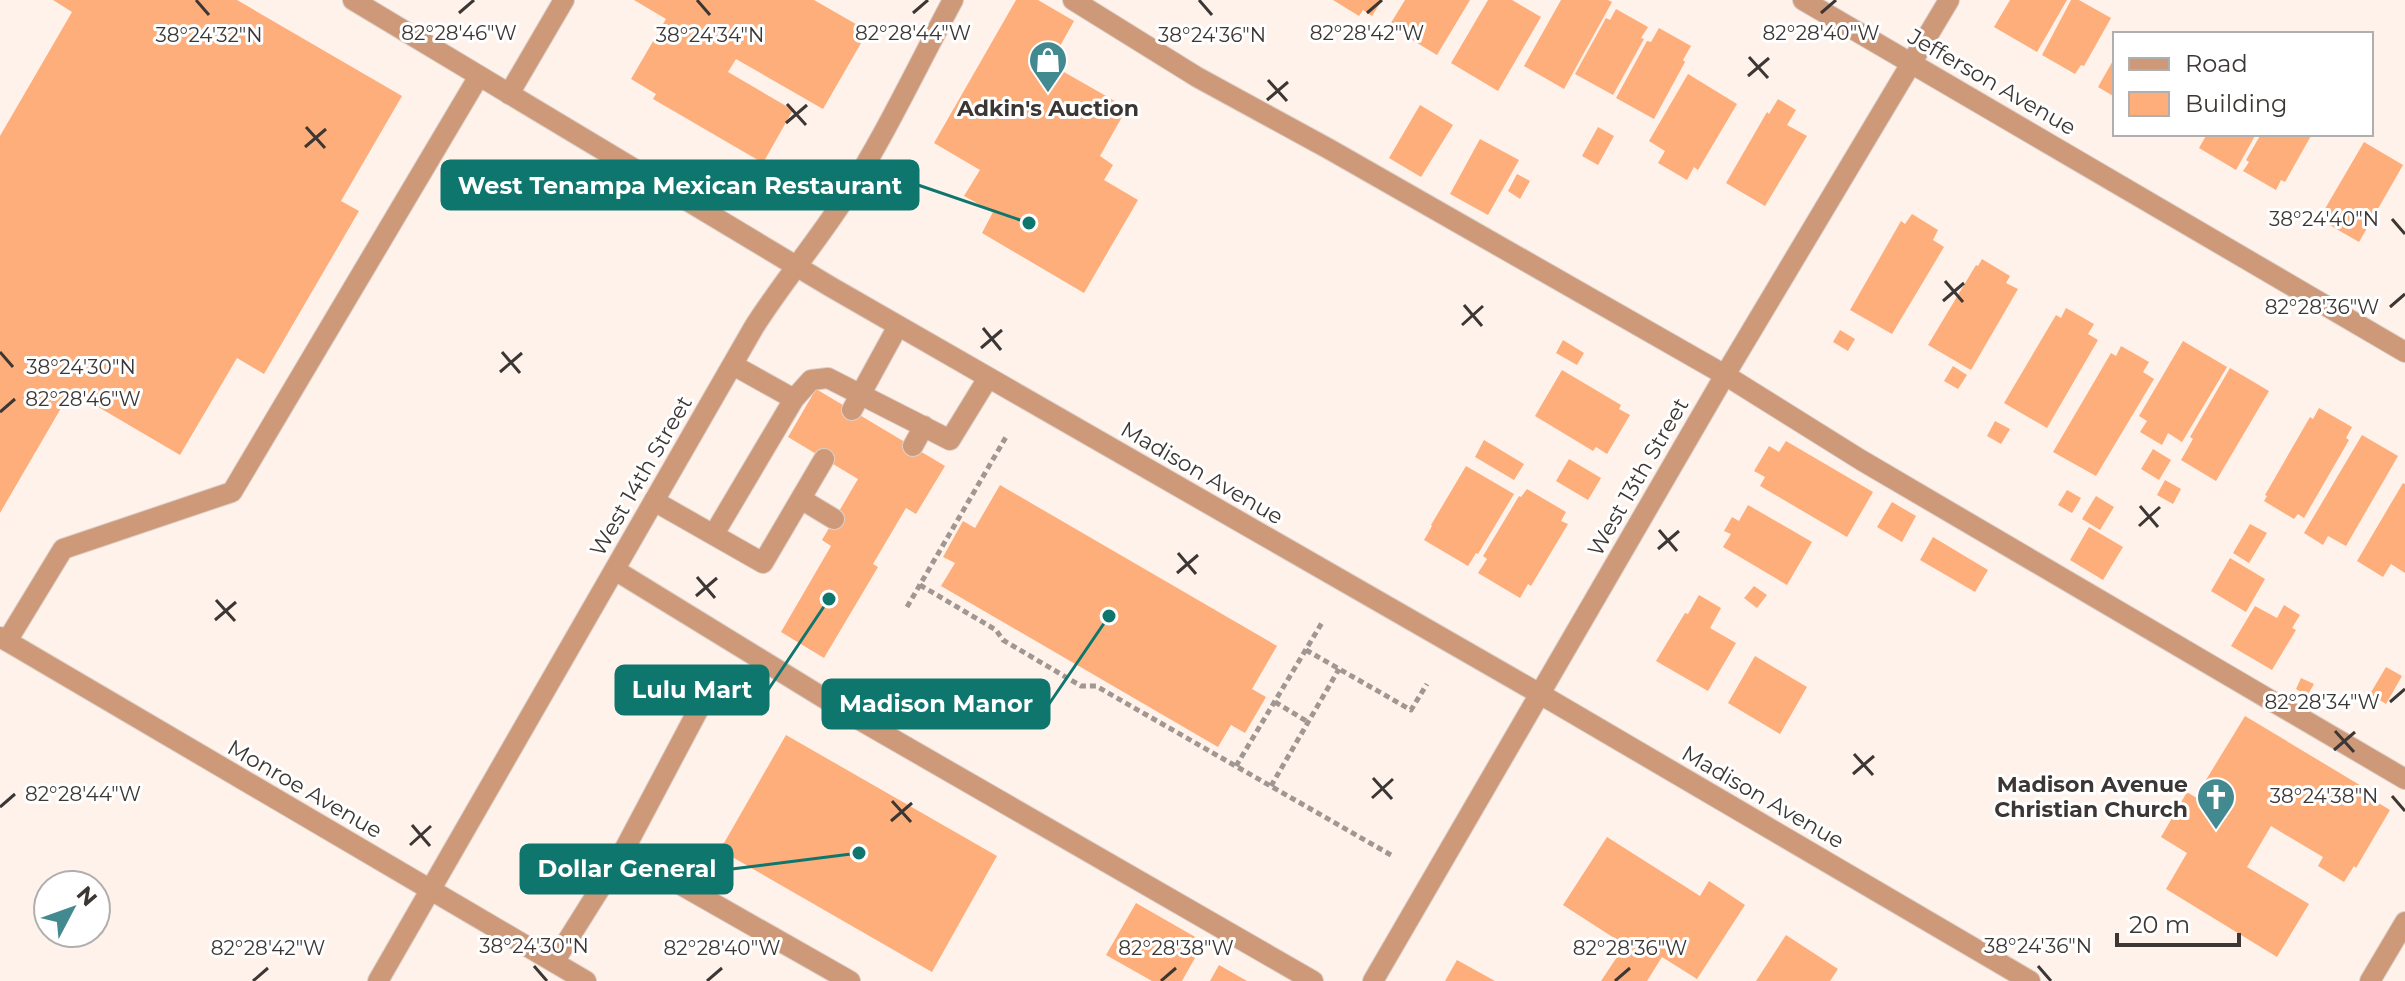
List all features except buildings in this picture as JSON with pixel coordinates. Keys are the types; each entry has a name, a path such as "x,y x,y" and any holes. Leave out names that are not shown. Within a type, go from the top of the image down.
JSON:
{"street":[{"name":"Madison Avenue","path":"353,0 898,326 1540,694 2030,981"},
{"path":"509,94 564,0"},
{"name":"West 14th Street","path":"378,981 773,297 843,201 890,122 953,0"},
{"path":"1073,0 1197,77 1725,375 1861,460 2405,779"},
{"name":"Jefferson Avenue","path":"1803,0 2405,352"},
{"name":"West 13th Street","path":"1373,981 1725,375 1949,0"},
{"path":"3,639 63,549 232,492 479,76"},
{"path":"857,402 898,326"},
{"path":"733,365 794,399"},
{"path":"714,534 794,399 811,380 828,378 857,402 924,426 950,440 988,378"},
{"path":"913,446 924,426"},
{"path":"654,501 763,563 824,459"},
{"path":"801,499 834,519"},
{"path":"615,570 872,727 1313,981"},
{"name":"Monroe Avenue","path":"3,639 586,981"},
{"path":"554,962 623,852 704,699"},
{"path":"623,852 850,981"},
{"path":"2370,981 2405,922"}],"path":[{"path":"907,607 1006,437"},
{"path":"920,585 996,630 1003,640 1081,686 1096,686 1391,855"},
{"path":"1236,766 1323,621"},
{"path":"1306,650 1411,710 1427,684"},
{"path":"1271,786 1339,669"},
{"path":"1275,702 1308,722"}],"place":[{"name":"Adkin's Auction","path":"1048,94"},
{"name":"West Tenampa Mexican Restaurant","path":"1029,223"},
{"name":"Lulu Mart","path":"829,599"},
{"name":"Madison Manor","path":"1109,616"},
{"name":"Madison Avenue Christian Church","path":"2216,831"},
{"name":"Dollar General","path":"859,853"}]}
